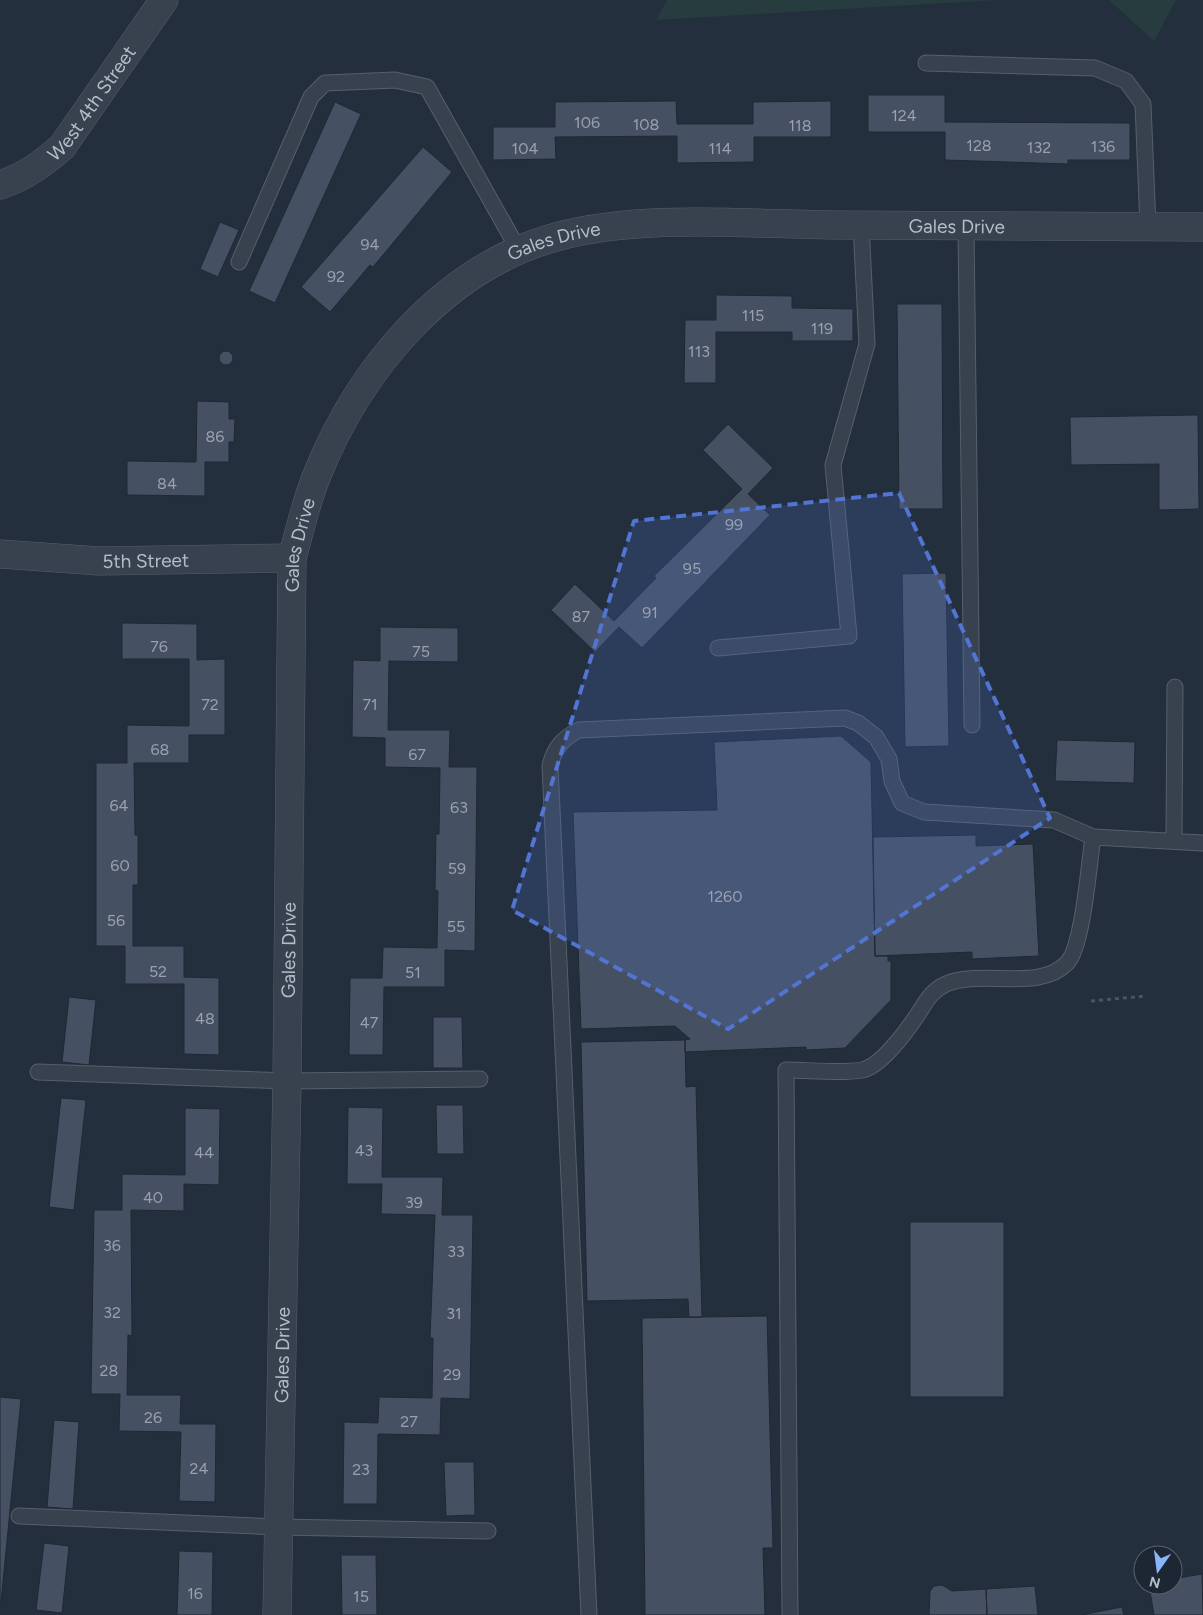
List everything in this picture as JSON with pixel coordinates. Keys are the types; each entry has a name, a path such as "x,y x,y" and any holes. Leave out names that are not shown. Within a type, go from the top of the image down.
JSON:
{"street":[{"name":"West 4th Street","path":"0,185 20,178 39,166 62,147 164,0"},
{"name":"Gales Drive","path":"277,1615 287,1081 292,558 316,476 356,397 381,362 445,295 480,270 518,249 556,237 603,228 674,223 966,227 1203,227"},
{"name":"5th Street","path":"0,554 99,560 292,558"}],"lane":[{"path":"926,63 1095,68 1126,81 1143,104 1148,227"},
{"path":"239,262 311,97 325,83 395,80 427,87 518,249"},
{"path":"718,648 850,636 833,464 867,344 861,225"},
{"path":"966,227 972,726"},
{"path":"1174,841 1175,687"},
{"path":"589,1615 550,766 552,754 568,736 579,730 845,718 858,722 876,737 889,758 892,780 902,803 924,812 1054,820 1093,838 1203,844"},
{"path":"790,1615 786,1070 864,1070 888,1052 900,1039 937,989 962,980 1040,977 1057,971 1068,963 1076,948 1080,931 1093,838"},
{"path":"38,1072 287,1081 480,1079"},
{"path":"20,1516 279,1526 488,1531"}],"path":[{"path":"1091,1001 1146,996"}],"highlighted area":[{"path":"899,493 1050,818 728,1029 512,910 634,521"}],"green space":[{"path":"667,0 997,0 656,20"},
{"path":"1109,0 1176,0 1154,41"}],"building":[{"path":"868,95 945,95 945,122 1130,123 1130,160 1068,160 1068,164 945,160 945,132 868,132"},
{"path":"676,101 677,124 753,124 753,102 831,101 831,137 754,137 754,162 677,163 677,136 555,137 556,159 493,160 493,127 555,127 555,102"},
{"path":"335,102 361,114 275,303 249,291"},
{"path":"423,147 452,172 373,267 370,265 330,312 301,287"},
{"path":"220,222 239,230 218,277 200,269"},
{"path":"716,295 792,296 792,308 853,309 853,341 792,341 792,332 716,332 716,383 684,383 685,320 716,320"},
{"path":"897,304 942,304 943,509 899,509"},
{"path":"223,351 229,351 233,358 229,365 223,365 219,361 219,355"},
{"path":"197,401 229,402 229,419 235,419 234,442 229,442 229,462 205,462 205,496 127,495 127,461 196,462"},
{"path":"1198,415 1199,509 1159,510 1159,464 1071,465 1070,417"},
{"path":"728,424 773,468 748,494 770,515 642,648 619,627 595,652 551,610 575,584 614,621 656,578 654,576 742,489 703,450"},
{"path":"946,573 949,746 905,747 902,574"},
{"path":"122,623 197,624 197,660 225,659 225,735 189,735 189,763 134,763 135,835 138,835 138,885 133,885 133,946 184,946 184,977 219,978 219,1055 184,1054 184,984 125,984 125,946 96,946 96,763 127,763 127,725 189,726 189,659 122,659"},
{"path":"380,627 458,628 458,662 389,661 388,730 450,730 449,767 477,767 475,951 445,950 445,987 384,987 383,1055 349,1055 350,978 382,978 383,947 437,948 438,891 435,890 436,834 439,834 440,768 385,767 385,738 352,737 353,660 380,661"},
{"path":"841,736 871,762 875,956 888,956 888,961 891,961 891,1000 845,1048 806,1050 806,1047 685,1052 685,1040 690,1039 675,1026 581,1029 573,812 717,810 714,742"},
{"path":"1057,740 1135,742 1134,783 1055,781"},
{"path":"976,835 976,846 1033,844 1039,956 972,959 972,952 875,956 873,837"},
{"path":"69,997 96,1000 89,1065 62,1062"},
{"path":"433,1017 462,1017 463,1068 433,1068"},
{"path":"685,1040 686,1087 696,1086 702,1317 689,1317 688,1299 587,1301 581,1042"},
{"path":"61,1098 86,1100 74,1210 49,1207"},
{"path":"436,1105 463,1105 464,1154 437,1154"},
{"path":"348,1107 383,1108 382,1177 443,1177 442,1215 473,1215 470,1399 441,1398 440,1435 378,1434 377,1504 343,1504 344,1422 378,1423 379,1397 432,1398 433,1338 430,1338 435,1215 381,1214 382,1184 347,1184"},
{"path":"185,1108 220,1109 219,1185 184,1184 184,1211 131,1210 132,1336 128,1335 127,1395 181,1395 180,1424 216,1424 215,1502 179,1501 181,1432 119,1431 120,1394 91,1394 94,1210 122,1210 122,1174 185,1175"},
{"path":"910,1222 1004,1222 1004,1397 910,1397"},
{"path":"767,1316 773,1548 763,1548 765,1615 645,1615 642,1318"},
{"path":"0,1397 21,1399 1,1602 0,1602"},
{"path":"54,1420 79,1422 73,1509 47,1507"},
{"path":"444,1462 474,1462 475,1515 446,1516"},
{"path":"44,1543 69,1546 62,1613 36,1610"},
{"path":"179,1551 213,1552 212,1615 177,1615"},
{"path":"341,1555 376,1555 377,1615 342,1615"},
{"path":"1202,1574 1203,1615 1154,1615 1151,1595 1183,1595 1183,1577"},
{"path":"942,1585 952,1591 986,1589 987,1615 929,1615 930,1591 934,1586"},
{"path":"1035,1586 1038,1615 987,1615 986,1589"},
{"path":"1122,1607 1124,1615 1081,1615"}]}
